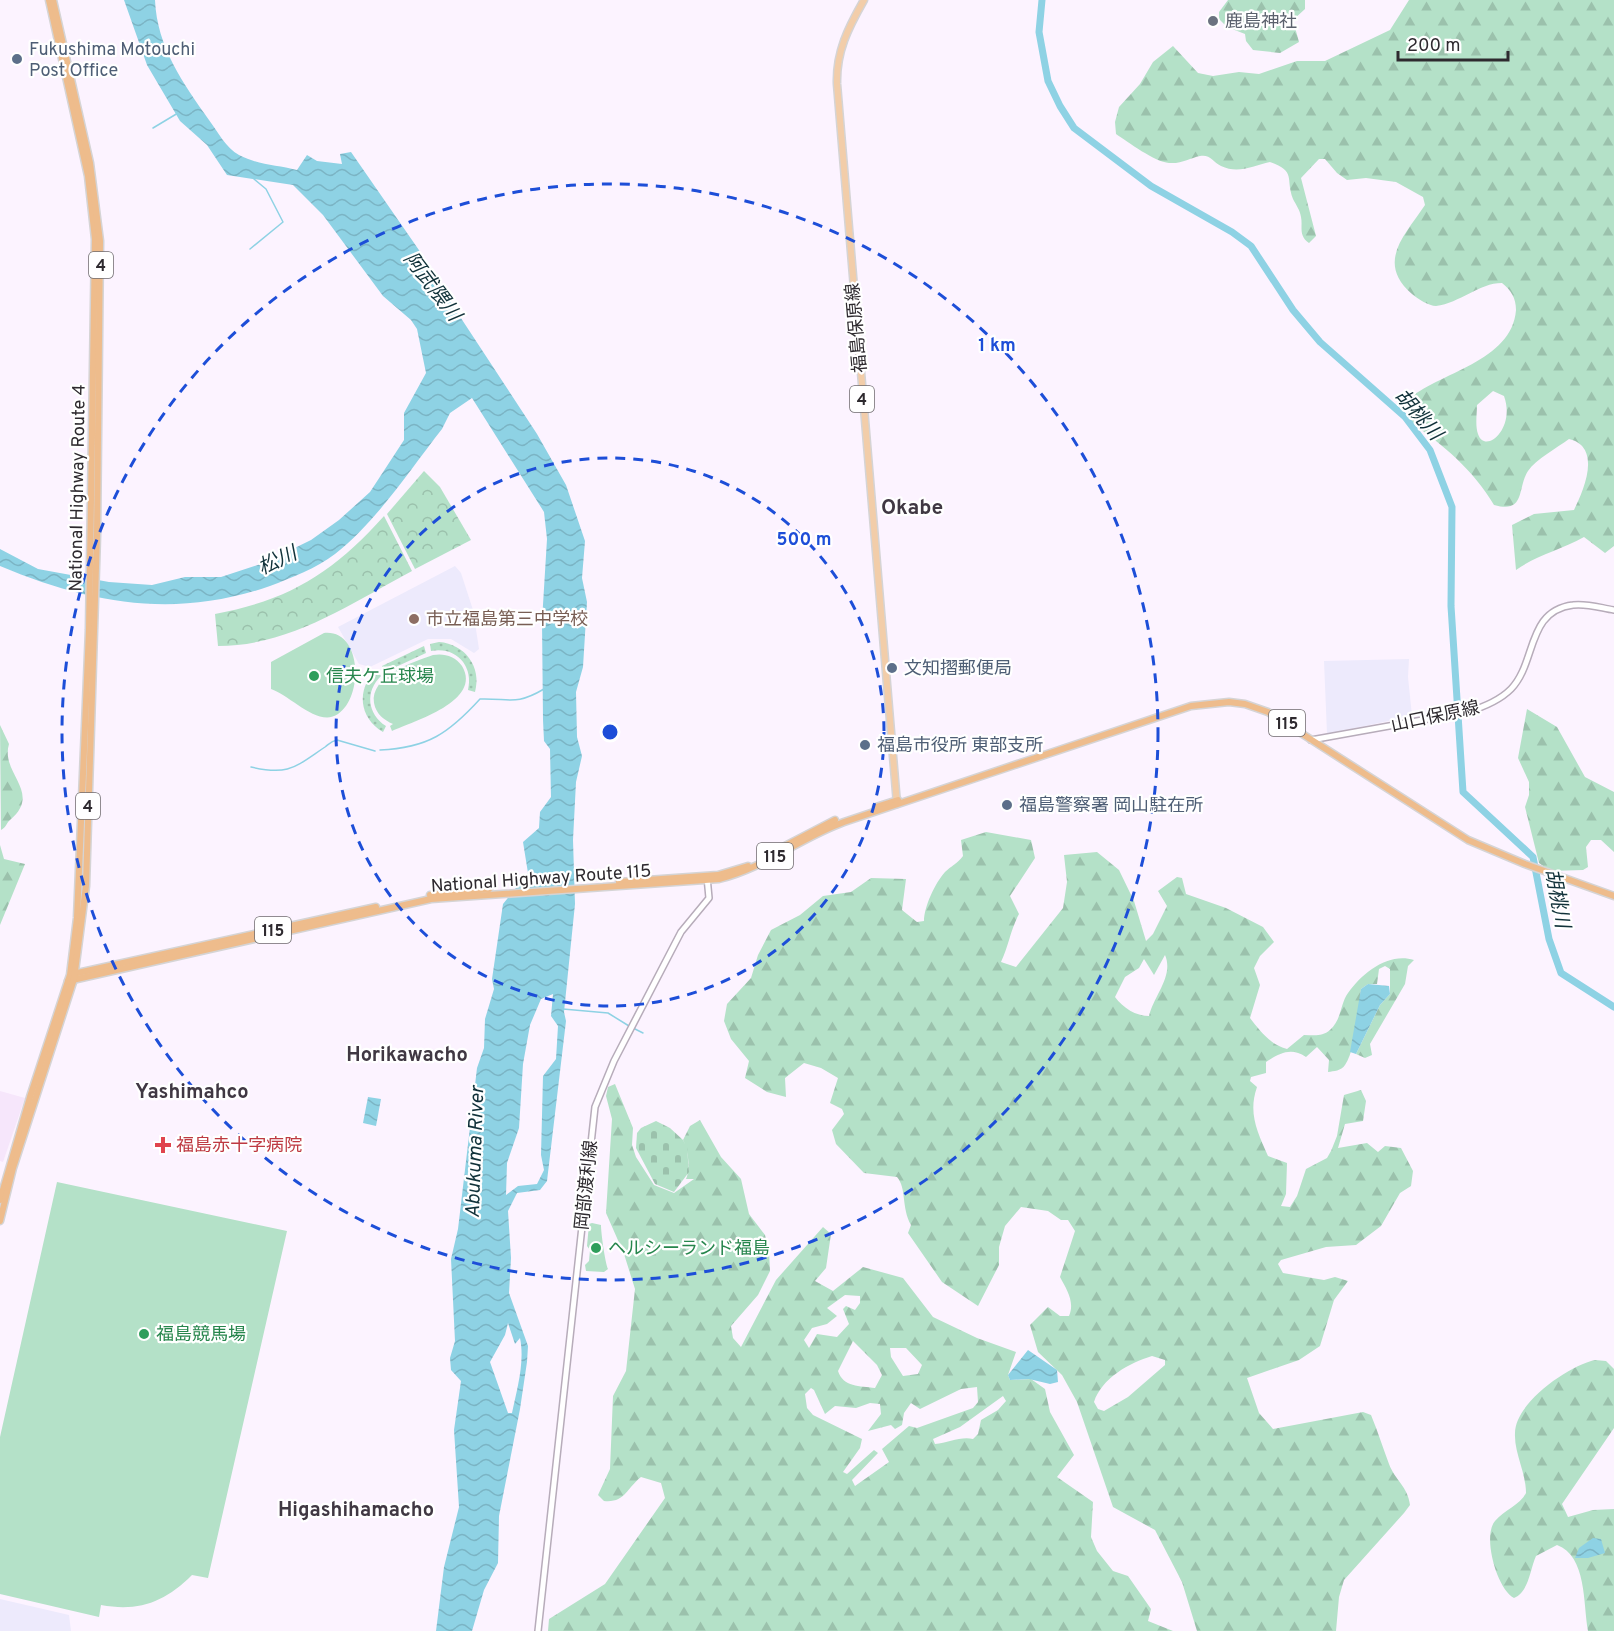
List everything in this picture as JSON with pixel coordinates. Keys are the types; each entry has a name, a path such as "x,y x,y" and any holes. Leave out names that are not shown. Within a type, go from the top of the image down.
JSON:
{"highway":[{"name":"National Highway Route 4","path":"51,0 90,163 99,219 101,284 92,631 78,908 72,977"},
{"name":"National Highway Route 115","path":"72,977 431,899 478,892 708,878 743,873 824,829 897,802 1191,706 1211,702 1245,704 1262,710 1468,840 1525,864 1614,896"},
{"name":"4","path":"0,1200 30,1097 72,977"},
{"name":"4","path":"0,1221 13,1168 72,977"}],"main road":[{"name":"福島保原線","path":"864,0 843,38 838,57 837,84 897,802"},
{"name":"山口保原線","path":"1311,740 1467,712 1492,704 1516,682 1526,664 1536,631 1547,616 1573,605 1614,610"},
{"name":"岡部渡利線","path":"538,1631 595,1107 614,1061 681,932 709,898 708,878"}],"shaded area":[{"name":"市立福島第三中学校","path":"455,566 461,573 473,610 479,649 474,653 451,639 428,639 370,667 359,664 338,627"},
{"path":"1409,659 1408,677 1412,716 1327,734 1324,661"},
{"path":"0,1091 25,1098 3,1162 0,1161"},
{"path":"0,1599 69,1615 71,1631 0,1631"}],"green space":[{"path":"1228,0 1305,0 1305,9 1293,20 1299,42 1280,53 1253,50 1246,41 1245,34 1227,27 1219,19 1219,12"},
{"path":"1409,0 1614,0 1614,546 1605,553 1584,537 1532,560 1516,570 1512,525 1534,514 1574,510 1588,471 1585,451 1579,444 1569,439 1536,462 1528,471 1516,503 1504,507 1494,505 1477,480 1457,459 1410,422 1406,401 1488,354 1502,342 1511,328 1516,310 1512,295 1502,283 1485,286 1436,306 1417,298 1401,282 1396,271 1395,259 1403,237 1425,205 1423,197 1396,182 1366,178 1347,180 1337,173 1325,159 1319,159 1301,178 1316,236 1309,243 1302,234 1299,210 1293,199 1289,176 1284,169 1270,162 1233,169 1221,166 1209,157 1203,156 1178,163 1163,162 1116,134 1115,122 1119,107 1140,84 1153,62 1173,46 1198,73 1213,76 1239,72 1259,74 1297,61 1325,61 1390,30","holes":["1493,391 1504,396 1507,408 1503,428 1492,440 1487,442 1482,440 1478,434 1477,405"]},
{"path":"424,471 440,487 471,540 415,569 387,514"},
{"path":"384,516 412,571 319,621 295,631 270,639 218,646 215,614 266,601 309,581 347,553"},
{"name":"信夫ケ丘球場","path":"324,633 337,635 346,642 352,652 355,666 352,694 338,714 330,717 313,714 271,689 271,662"},
{"path":"439,642 457,647 469,658 476,674 475,692 468,690 468,673 461,660 448,652 431,651 430,644"},
{"path":"424,646 426,653 385,672 382,666"},
{"path":"433,655 449,656 462,666 466,678 463,690 443,708 392,731 390,726 393,724 381,716 375,707 375,693 379,685 404,666"},
{"path":"376,670 381,676 372,688 370,702 375,715 386,726 383,732 369,719 363,703 365,686"},
{"path":"1527,709 1557,727 1585,777 1614,792 1614,852 1601,840 1591,840 1586,847 1588,867 1583,870 1550,871 1539,863 1525,807 1529,795 1529,782 1518,758"},
{"path":"0,725 9,744 10,765 22,792 19,810 1,830"},
{"path":"986,832 1031,840 1035,858 1010,896 1019,914 1001,962 1016,967 1063,908 1067,882 1064,855 1097,852 1119,870 1134,901 1146,941 1153,934 1167,906 1158,891 1177,877 1182,878 1186,894 1226,908 1263,927 1274,942 1260,956 1254,968 1260,985 1250,1018 1271,1041 1287,1049 1304,1035 1321,1035 1330,1030 1337,1021 1348,993 1369,971 1386,961 1405,958 1414,960 1408,966 1405,984 1370,1044 1372,1055 1365,1058 1356,1054 1380,1005 1390,994 1390,969 1385,966 1379,969 1377,984 1368,984 1361,989 1352,1049 1343,1067 1328,1072 1329,1060 1317,1047 1306,1057 1295,1052 1286,1052 1276,1056 1266,1062 1266,1073 1251,1077 1250,1081 1257,1087 1253,1105 1255,1122 1268,1156 1287,1163 1286,1194 1281,1206 1290,1207 1297,1196 1306,1169 1327,1158 1331,1151 1337,1136 1344,1095 1361,1090 1366,1101 1363,1121 1345,1124 1338,1148 1367,1143 1378,1152 1385,1146 1401,1148 1413,1171 1411,1186 1400,1193 1381,1226 1356,1245 1326,1247 1281,1260 1278,1264 1283,1273 1324,1280 1335,1277 1348,1281 1334,1300 1320,1346 1299,1360 1247,1378 1259,1413 1273,1429 1363,1412 1371,1415 1389,1464 1409,1499 1410,1505 1404,1513 1344,1580 1339,1597 1336,1631 1197,1631 1182,1582 1155,1530 1113,1507 1077,1402 1062,1375 1038,1352 1030,1325 1048,1307 1060,1316 1069,1316 1071,1311 1068,1291 1060,1277 1075,1231 1068,1220 1061,1220 1048,1211 1021,1207 1005,1226 999,1247 999,1265 978,1306 942,1282 908,1233 911,1225 906,1212 902,1187 897,1177 864,1173 836,1144 832,1130 844,1114 842,1109 830,1103 838,1078 821,1068 804,1063 785,1078 786,1097 767,1092 745,1078 749,1061 731,1039 724,1021 727,1004 751,978 758,955 771,930 800,915 823,896 851,892 871,878 906,879 902,910 917,922 924,921 928,902 938,882 945,872 963,856 961,840","holes":["1165,955 1167,963 1165,978 1149,1016 1139,1015 1122,1005 1115,997 1125,977 1139,968 1144,959 1154,975","1152,1356 1165,1360 1165,1365 1128,1397 1104,1411 1098,1409 1094,1402 1098,1393 1110,1379 1126,1367"]},
{"path":"0,845 4,859 25,864 0,925"},
{"path":"615,1084 633,1128 632,1145 636,1157 654,1185 674,1193 694,1179 686,1179 688,1160 683,1140 690,1126 700,1120 721,1157 741,1179 749,1214 765,1235 770,1271 758,1295 731,1326 733,1338 741,1347 776,1280 823,1227 831,1234 826,1268 815,1281 833,1291 863,1267 903,1278 933,1317 977,1338 1016,1352 1008,1375 1010,1380 1031,1379 1045,1389 1050,1412 1074,1455 1057,1477 1093,1502 1091,1537 1097,1551 1113,1571 1128,1576 1151,1609 1148,1621 1173,1631 548,1631 549,1619 605,1584 665,1498 661,1483 641,1477 617,1500 604,1501 598,1495 610,1469 613,1396 626,1371 635,1289 624,1254 606,1213 612,1119 606,1096 608,1087","holes":["845,1295 860,1296 860,1303 855,1310 846,1306 843,1309 849,1324 837,1337 817,1334 809,1348 804,1340 812,1328 827,1324 837,1316 827,1308","853,1341 877,1365 882,1375 875,1388 848,1383 838,1371","890,1348 906,1348 922,1365 918,1374 903,1376 891,1357","977,1387 978,1402 973,1408 917,1428 909,1426 882,1449 889,1462 855,1486 852,1480 878,1453 874,1450 847,1474 843,1472 860,1448 862,1439 813,1415 807,1408 805,1394 811,1388 814,1390 825,1414 835,1406 856,1408 870,1403 880,1404 881,1414 868,1431 891,1425 895,1429 902,1425 904,1413 911,1403 920,1409 961,1389","1003,1396 1006,1401 998,1410 981,1420 978,1434 973,1439 964,1438 935,1444 933,1439 960,1427"]},
{"path":"656,1121 670,1128 687,1147 689,1172 674,1192 655,1184 636,1148 637,1133 641,1128"},
{"name":"福島競馬場","path":"57,1182 287,1231 208,1578 192,1575 172,1592 151,1603 127,1607 101,1605 99,1617 0,1594 0,1437"},
{"name":"ヘルシーランド福島","path":"589,1224 601,1225 608,1269 604,1272 586,1271 585,1265 589,1261 590,1250 587,1246"},
{"path":"1595,1360 1606,1361 1614,1369 1614,1428 1562,1504 1568,1517 1593,1510 1614,1509 1614,1631 1588,1631 1579,1570 1567,1551 1557,1545 1536,1556 1526,1586 1514,1598 1508,1593 1497,1574 1490,1538 1491,1528 1495,1521 1520,1501 1526,1493 1515,1440 1517,1421 1533,1398 1545,1388 1571,1370"}],"water":[{"path":"124,0 155,0 161,33 173,64 199,106 234,152 253,161 297,170 307,155 317,161 342,164 340,154 351,152 439,279 453,306 537,434 566,485 585,541 582,578 587,602 583,667 576,692 577,737 582,756 576,782 573,840 575,904 564,1012 566,1021 547,1181 540,1190 517,1193 508,1211 511,1258 509,1293 528,1346 527,1362 499,1516 498,1563 484,1590 472,1631 436,1631 444,1567 459,1507 454,1430 461,1381 451,1370 450,1358 455,1341 451,1259 458,1229 477,1068 484,1048 485,1019 494,989 492,979 503,904 528,873 523,842 539,828 540,812 551,797 550,749 544,741 543,720 542,621 547,539 544,512 472,398 450,413 442,429 392,495 350,541 320,564 270,586 235,596 201,602 134,603 67,590 0,566 0,549 38,569 109,582 152,585 185,577 221,577 264,563 311,540 339,520 370,492 404,440 404,413 426,373 417,329 411,320 383,296 323,215 293,185 227,175 207,145 180,121 147,65","holes":["553,994 551,1016 558,1026 556,1059 543,1076 541,1155 544,1170 537,1184 518,1186 506,1195 507,1163 519,1128 523,1064 530,1025 541,999","508,1323 515,1344 520,1338 522,1356 512,1413 508,1413 490,1362 505,1335"]},
{"path":"1368,984 1389,986 1390,994 1380,1005 1356,1054 1350,1052 1361,989"},
{"path":"368,1097 381,1099 376,1126 363,1123"},
{"path":"1028,1350 1057,1370 1058,1382 1050,1384 1029,1379 1010,1380 1008,1375"},
{"path":"1593,1538 1601,1539 1605,1553 1588,1558 1575,1558 1579,1548"}],"waterway":[{"name":"胡桃川","path":"1042,0 1039,32 1048,81 1074,128 1151,186 1232,232 1251,246 1293,310 1320,342 1405,417 1430,450 1452,507 1451,606 1463,792 1533,857 1549,939 1561,973 1614,1007"},
{"path":"153,128 178,113"},
{"path":"250,249 283,222 266,189 254,179"},
{"path":"380,750 397,749 425,742 447,730 480,699 526,698 544,689"},
{"path":"251,767 264,770 291,768 337,740 375,751"},
{"path":"563,1009 608,1013 629,1026"},
{"path":"633,1028 643,1033"}],"place":[{"name":"鹿島神社","path":"1213,21"},
{"name":"Fukushima Motouchi Post Office","path":"17,59"},
{"name":"市立福島第三中学校","path":"414,619"},
{"name":"文知摺郵便局","path":"892,668"},
{"name":"信夫ケ丘球場","path":"314,676"},
{"name":"福島市役所 東部支所","path":"865,745"},
{"name":"福島警察署 岡山駐在所","path":"1007,805"},
{"name":"福島赤十字病院","path":"163,1145"},
{"name":"ヘルシーランド福島","path":"596,1248"},
{"name":"福島競馬場","path":"144,1334"}],"district":[{"name":"Okabe","path":"912,507"},
{"name":"Horikawacho","path":"407,1054"},
{"name":"Yashimahco","path":"192,1091"},
{"name":"Higashihamacho","path":"356,1509"}],"water label":[{"name":"阿武隈川","path":"433,286"},
{"name":"松川","path":"277,560"},
{"name":"Abukuma River","path":"474,1152"}]}
